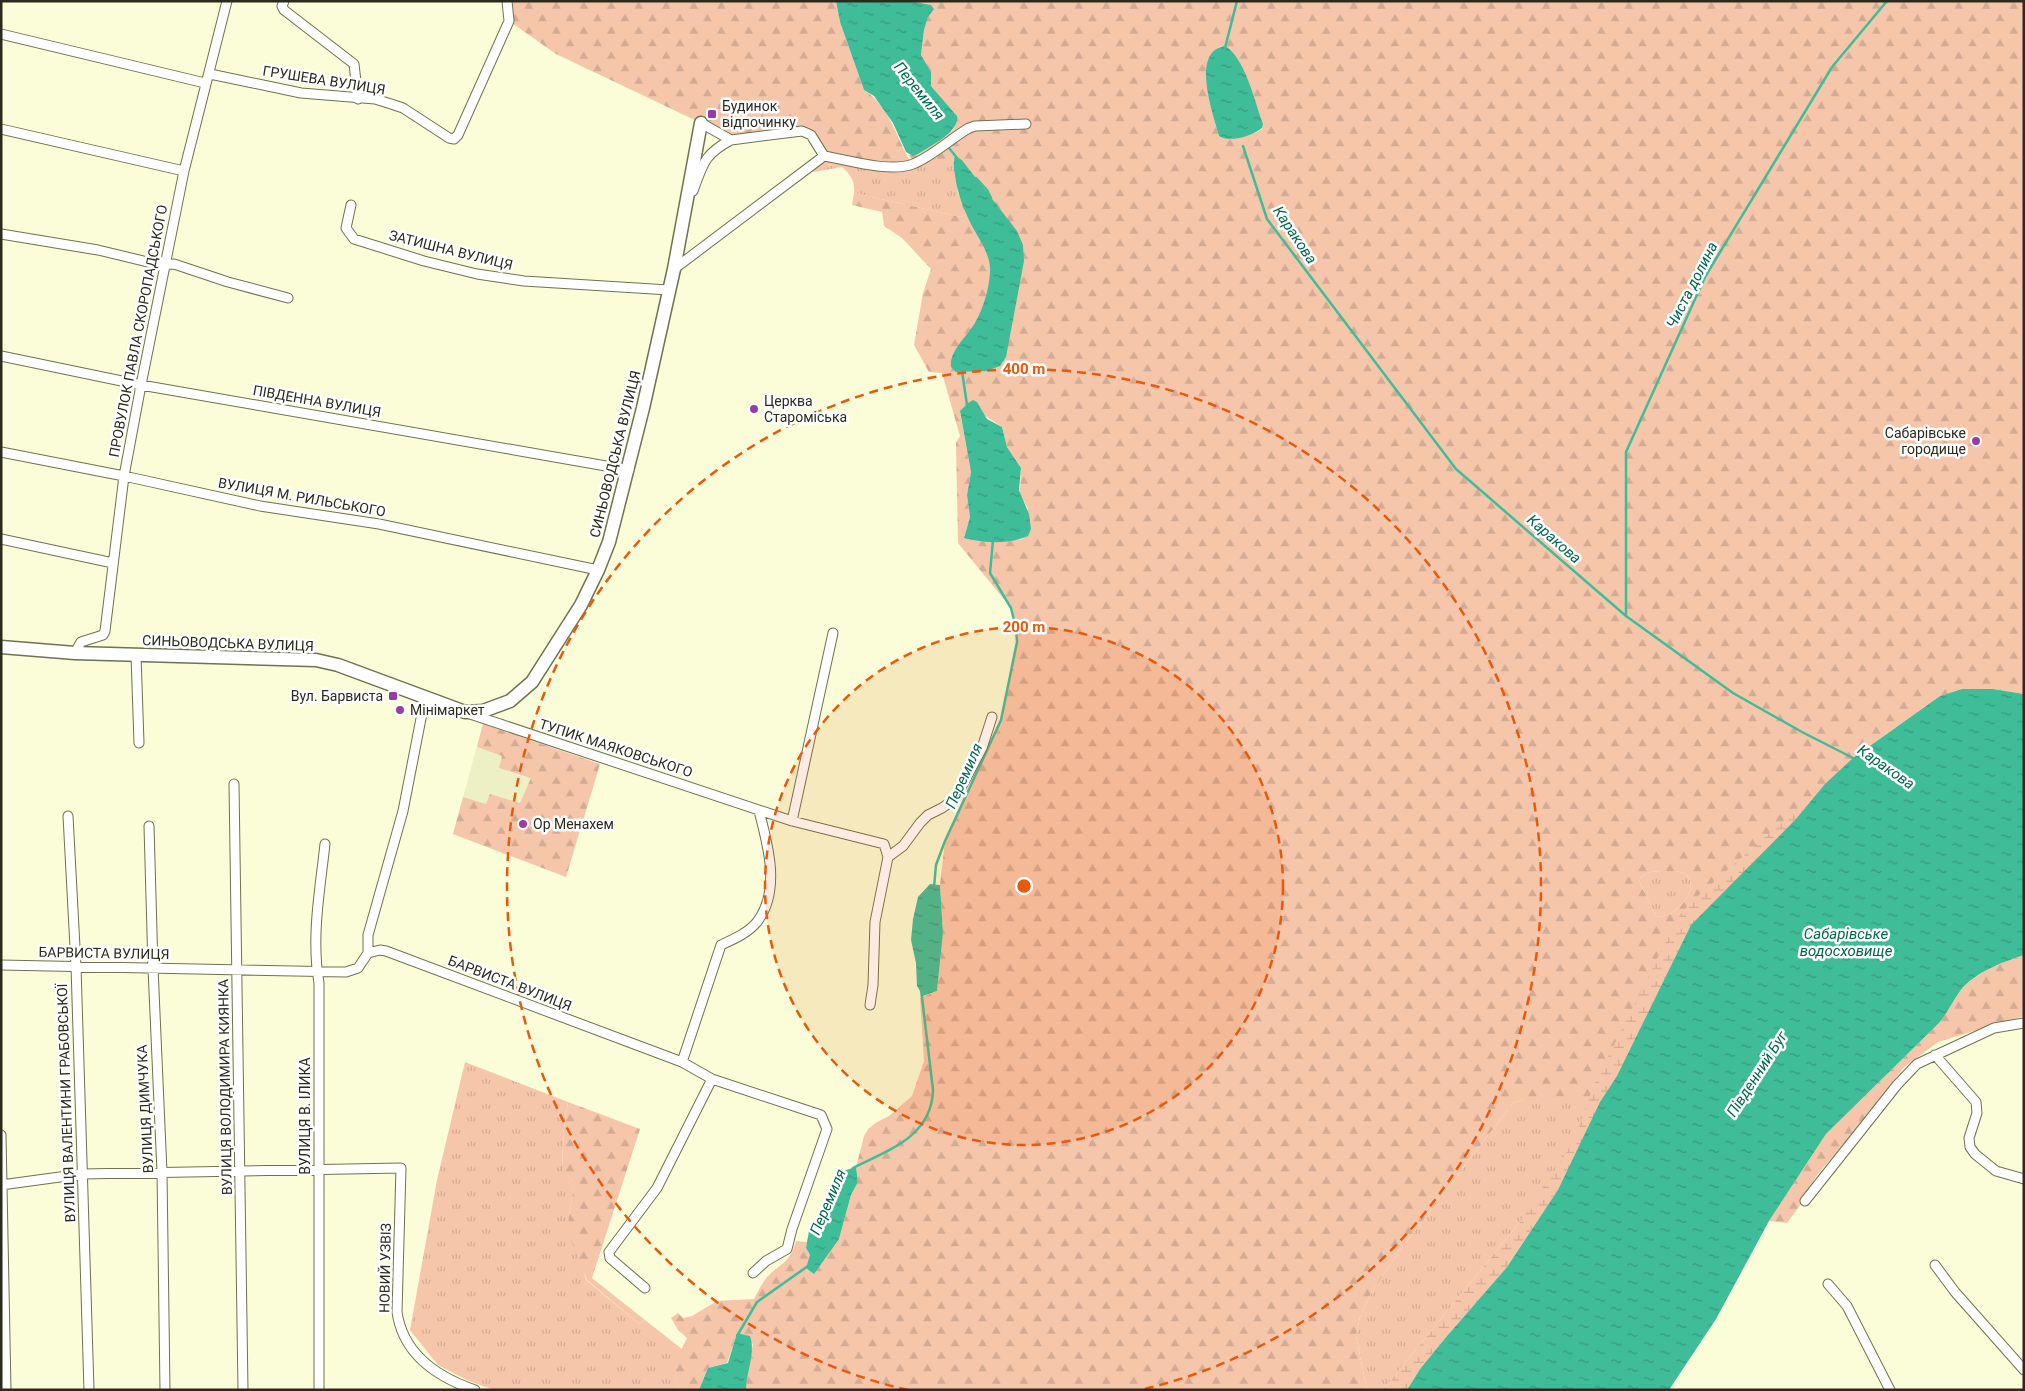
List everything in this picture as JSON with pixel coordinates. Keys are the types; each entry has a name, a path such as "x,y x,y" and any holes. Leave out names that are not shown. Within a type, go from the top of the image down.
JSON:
{"street":[{"name":"ПРОВУЛОК ПАВЛА СКОРОПАДСЬКОГО","path":"75,653 81,642 103,635 105,631 124,476 141,385 184,171 227,1"},
{"path":"284,1 282,6 284,10 354,64 358,99"},
{"name":"ГРУШЕВА ВУЛИЦЯ","path":"210,74 301,93 374,100 403,108 449,138 454,139 458,135 509,21 507,1"},
{"path":"1,34 205,83"},
{"name":"СИНЬОВОДСЬКА ВУЛИЦЯ","path":"1,647 75,653 316,660 338,665 465,712 483,711 510,701 532,682 581,605 609,542 628,470 674,269 701,123 731,140"},
{"path":"674,269 824,156 876,165 902,167 916,163 968,128 975,126 1026,124"},
{"path":"1,129 184,171"},
{"path":"731,140 802,132 811,135 824,156"},
{"name":"СИНЬОВОДСЬКА ВУЛИЦЯ","path":"686,207 708,156 716,148 731,140"},
{"name":"ЗАТИШНА ВУЛИЦЯ","path":"351,205 346,228 354,239 424,261 477,274 524,282 669,290"},
{"path":"1,234 98,250 160,265 174,264 228,282 288,298"},
{"name":"ПІВДЕННА ВУЛИЦЯ","path":"1,356 141,385 628,470"},
{"name":"ВУЛИЦЯ М. РИЛЬСЬКОГО","path":"1,452 124,476 260,506 379,524 598,570"},
{"path":"1,539 113,563"},
{"path":"792,821 833,633"},
{"path":"136,655 139,743"},
{"path":"368,953 368,935 403,811 425,698"},
{"name":"ТУПИК МАЯКОВСЬКОГО","path":"465,712 792,821 884,844 888,857"},
{"path":"870,1005 874,985 874,922 888,857 903,846 928,815 955,799 982,748 992,717"},
{"name":"ВУЛИЦЯ ВОЛОДИМИРА КИЯНКА","path":"234,784 243,1390"},
{"path":"682,1062 721,945 746,932 757,922 765,908 770,878 769,857 759,810"},
{"name":"ВУЛИЦЯ ВАЛЕНТИНИ ГРАБОВСЬКОЇ","path":"68,816 76,966 89,1390"},
{"name":"ВУЛИЦЯ ДИМЧУКА","path":"149,826 162,1172 165,1390"},
{"name":"ВУЛИЦЯ В. ІЛИКА","path":"319,1390 319,983 315,958 325,844"},
{"name":"БАРВИСТА ВУЛИЦЯ","path":"1,965 354,971 363,963 368,953 386,950 682,1062 712,1079 821,1115 828,1130 792,1228 787,1249 766,1261 753,1273"},
{"path":"1805,1201 1897,1085 1917,1064 1994,1028 2024,1023"},
{"path":"1935,1054 1976,1102 1977,1114 1969,1138 1970,1147 1975,1154 1996,1171 2024,1178"},
{"path":"646,1288 610,1258 609,1252 657,1188 712,1079"},
{"path":"1,1135 6,1390"},
{"name":"НОВИЙ УЗВІЗ","path":"319,1169 401,1168 397,1312 399,1323 408,1343 428,1367 464,1388 475,1390"},
{"path":"2,1185 82,1174 319,1169"},
{"path":"1935,1265 1955,1292 2024,1370"},
{"path":"1828,1284 1848,1306 1890,1390"}],"shaded area":[{"path":"483,724 600,764 566,876 453,834"}],"green space":[{"path":"507,1 836,1 840,22 864,90 881,105 887,114 912,164 902,167 824,156 808,133 731,140 701,123 556,54 509,21"},
{"path":"911,1 2024,1 2024,694 1993,689 1962,689 1940,696 1853,758 1600,1102 1556,1096 1513,1103 1395,1257 1369,1297 1360,1317 1356,1336 1367,1390 746,1390 746,1377 753,1344 737,1334 727,1363 708,1368 699,1390 680,1390 677,1384 677,1364 687,1338 678,1330 671,1318 678,1313 683,1318 692,1316 717,1301 754,1299 767,1277 786,1261 796,1241 807,1242 806,1248 810,1255 839,1239 851,1195 858,1182 856,1167 864,1136 869,1128 889,1116 912,1096 924,1061 920,998 937,991 943,933 940,885 945,841 1001,720 1017,642 1011,608 958,543 956,443 960,436 942,373 929,372 914,345 923,293 931,269 902,238 884,226 882,212 852,205 854,193 961,217 994,202 962,160 912,159 908,155 918,154 954,129 957,116 931,86 931,72 921,56 924,30 931,5","holes":["1222,46 1258,113 1262,129 1252,134 1236,137 1219,136 1209,101 1206,74 1208,62 1213,52","977,402 984,415 1002,427 1007,447 1021,468 1020,494 1028,508 1023,539 992,542 964,537 970,517 967,495 971,472 960,412","1654,872 1681,872 1691,882 1688,896 1683,903 1671,913 1663,916 1656,916 1639,881 1643,875"]},
{"path":"944,145 954,161 958,193 967,214 961,217 854,193 852,178 842,167 814,172 809,167 824,156 896,167"},
{"path":"483,724 600,764 566,877 453,834 463,797 486,804 490,794 520,803 531,778 499,768 502,756 477,747"},
{"path":"1825,784 1750,891 1646,1066 1507,1267 1420,1369 1407,1390 1383,1390 1519,1223 1567,1152 1578,1129 1593,1087 1677,919 1690,903"},
{"path":"1678,871 1686,875 1691,882 1690,889 1688,896 1677,909 1663,916 1656,916 1639,881 1647,873"},
{"path":"2024,955 2024,1016 1938,1042 1903,1068 1873,1111 1816,1176 1804,1200 1787,1223 1769,1221 1826,1134 1939,1023 1964,987 1971,980 1988,970"},
{"path":"465,1062 568,1102 564,1128 562,1167 574,1184 569,1216 586,1280 639,1324 645,1320 682,1349 676,1375 680,1390 494,1390 469,1381 438,1365 410,1330 437,1180"},
{"path":"1548,1095 1576,1097 1600,1102 1572,1163 1519,1223 1383,1390 1367,1390 1356,1336 1360,1317 1369,1297 1395,1257 1513,1103 1532,1097"},
{"path":"568,1102 640,1129 592,1278 645,1320 639,1324 587,1280 568,1233 574,1184 562,1168 564,1128"}],"water":[{"path":"836,1 911,1 931,5 934,9 928,17 924,30 921,55 931,72 931,86 957,116 954,128 943,138 913,156 906,152 893,123 874,96 864,90 840,22"},
{"path":"1225,46 1232,52 1244,70 1263,124 1262,128 1253,134 1235,139 1219,136 1207,85 1206,71 1208,59 1214,50"},
{"path":"955,156 962,160 1017,231 1023,245 1024,261 1006,357 1000,366 986,371 956,372 951,367 951,361 956,349 973,326 981,309 987,291 990,272 987,254 969,220 959,195 954,168"},
{"path":"973,400 977,402 987,419 1002,427 1007,447 1021,468 1019,490 1029,514 1031,529 1028,536 1020,539 996,542 964,538 970,517 967,495 971,472 960,411"},
{"name":"Сабарівське водосховище","path":"1962,689 1993,689 2024,694 2024,955 1988,970 1971,980 1958,994 1939,1023 1826,1134 1769,1221 1716,1319 1669,1390 1407,1390 1420,1369 1507,1267 1558,1190 1600,1102 1617,1076 1691,925 1796,819 1825,784 1853,758 1940,696"},
{"path":"930,884 940,885 943,933 937,991 923,996 917,986 916,963 911,940 918,897"},
{"path":"856,1167 858,1182 851,1195 839,1239 814,1274 806,1268 810,1255 806,1248 809,1231 843,1171"},
{"path":"737,1333 750,1336 752,1342 746,1390 699,1390 708,1368 728,1363"}],"waterway":[{"name":"Каракова","path":"1225,48 1237,1"},
{"name":"Чиста долина","path":"1626,615 1626,452 1705,277 1832,67 1887,1"},
{"name":"Каракова","path":"1243,146 1267,219 1456,469 1626,616 1733,693 1855,759"},
{"name":"Перемиля","path":"949,148 957,158"},
{"name":"Перемиля","path":"976,178 987,190 991,198"},
{"name":"Перемиля","path":"962,371 967,405"},
{"name":"Перемиля","path":"934,887 936,865 945,841 1001,720 1017,642 1011,608 990,573 993,540"},
{"name":"Перемиля","path":"852,1171 853,1168 881,1155 906,1140 917,1130 931,1106 933,1090 921,989"},
{"name":"Перемиля","path":"737,1336 757,1302 808,1266"}],"place":[{"name":"Будинок відпочинку","path":"712,114"},
{"name":"Церква Староміська","path":"754,409"},
{"name":"Сабарівське городище","path":"1976,441"},
{"name":"Вул. Барвиста","path":"393,696"},
{"name":"Мінімаркет","path":"400,710"},
{"name":"Ор Менахем","path":"523,824"}],"water label":[{"name":"Південний Буг","path":"1757,1074"}]}
